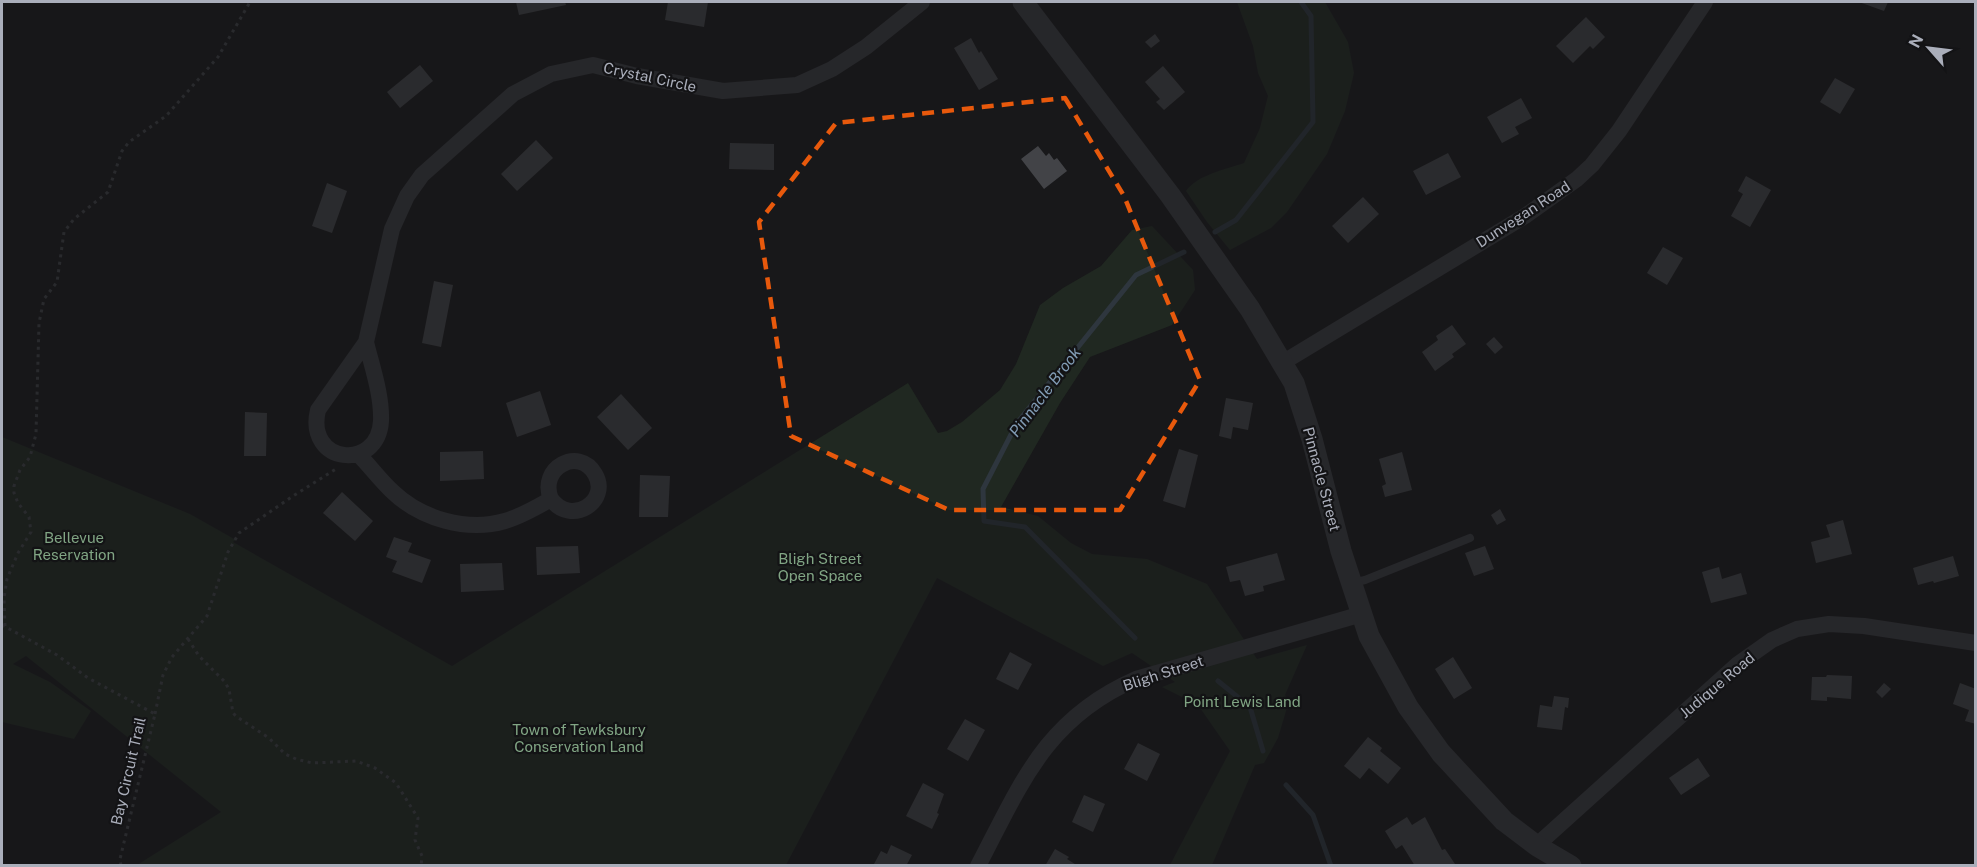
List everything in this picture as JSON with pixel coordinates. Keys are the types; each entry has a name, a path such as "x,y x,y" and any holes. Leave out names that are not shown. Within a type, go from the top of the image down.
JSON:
{"street":[{"name":"Crystal Circle","path":"366,342 378,394 381,420 375,441 368,449 353,455 338,454 328,449 321,441 316,432 315,421 318,410 325,399 366,342 392,229 407,196 422,176 513,94 551,74 593,64 658,80 723,91 797,85 832,69 866,47 922,2"},
{"name":"Pinnacle Street","path":"1023,2 1190,224 1250,309 1294,383 1312,439 1341,551 1369,636 1408,707 1441,753 1504,821 1536,846 1571,866"},
{"name":"Dunvegan Road","path":"1282,363 1525,216 1577,179 1592,165 1619,131 1706,2"},
{"name":"Crystal Circle","path":"353,455 393,492 421,512 438,519 471,524 498,523 527,512 551,499"},
{"name":"Bligh Street","path":"978,866 1026,776 1043,750 1064,725 1088,705 1113,689 1136,679 1362,614"},
{"name":"Judique Road","path":"1536,846 1738,664 1772,640 1797,629 1829,624 1864,626 1976,643"}],"lane":[{"path":"1351,583 1470,538"}],"path":[{"path":"3,626 7,579 31,532 29,517 18,503 14,486 20,470 30,457 36,434 39,323 44,299 57,282 64,232 74,219 108,192 122,151 129,142 166,116 218,57 250,2"},
{"path":"155,714 163,675 172,657 207,616 228,552 239,533 292,496 338,468 353,455"},
{"name":"Bay Circuit Trail","path":"3,626 57,655 88,678 155,714 120,859 121,866"},
{"path":"188,639 199,656 229,689 233,712 285,754 312,764 356,761 375,768 396,783 418,818 415,840 422,856 421,866"}],"highlighted area":[{"path":"1065,98 1124,196 1200,380 1120,510 949,510 791,436 759,222 836,123"}],"green space":[{"path":"1237,2 1325,2 1348,42 1354,73 1345,111 1327,154 1287,212 1271,228 1230,250 1186,191 1204,177 1244,163 1260,128 1268,96 1258,73 1253,46"},
{"path":"1152,226 1193,270 1195,290 1172,325 1090,357 1060,403 1001,507 1038,516 1071,543 1092,554 1147,559 1207,584 1257,659 1307,645 1285,695 1289,701 1278,738 1264,763 1255,765 1212,865 1170,865 1230,751 1198,705 1162,687 1175,682 1132,653 1103,666 937,578 786,865 137,865 221,812 26,656 13,664 50,682 91,711 74,739 2,722 2,437 190,514 236,540 233,542 452,666 908,383 938,433 947,431 962,422 1000,390 1016,364 1040,305 1063,288 1101,266 1132,230"}],"building":[{"path":"516,2 565,2 566,5 519,15"},
{"path":"668,2 708,2 704,27 665,20"},
{"path":"1859,2 1888,2 1884,11"},
{"path":"1586,17 1605,37 1593,49 1590,46 1573,63 1556,46"},
{"path":"1155,34 1160,41 1151,48 1145,42"},
{"path":"971,38 998,79 979,90 954,48"},
{"path":"420,65 433,81 400,108 387,92"},
{"path":"1163,66 1185,92 1164,110 1156,102 1160,99 1145,82"},
{"path":"1835,78 1855,89 1840,114 1820,102"},
{"path":"1521,98 1532,118 1515,127 1519,134 1502,143 1487,117"},
{"path":"536,140 553,158 517,191 501,174"},
{"path":"730,143 774,144 774,170 729,169"},
{"path":"1038,146 1046,156 1049,153 1054,160 1057,158 1067,171 1044,189 1021,159"},
{"path":"1448,153 1461,177 1426,195 1413,171"},
{"path":"1746,176 1771,190 1750,227 1731,216 1743,194 1738,191"},
{"path":"327,183 347,191 332,233 312,226"},
{"path":"1363,197 1379,214 1348,243 1332,226"},
{"path":"1663,247 1683,258 1667,285 1647,273"},
{"path":"434,281 453,285 441,347 422,343"},
{"path":"1452,325 1466,344 1452,354 1454,357 1435,371 1422,352 1438,340 1436,336"},
{"path":"1494,337 1503,347 1495,354 1486,344"},
{"path":"540,391 551,425 517,437 506,403"},
{"path":"621,394 652,428 628,450 597,417"},
{"path":"1226,398 1253,403 1248,430 1233,427 1231,439 1219,436"},
{"path":"245,412 267,413 266,456 244,456"},
{"path":"1179,449 1198,455 1185,508 1163,501"},
{"path":"483,451 484,479 440,481 440,452"},
{"path":"1402,452 1412,490 1385,497 1382,486 1386,484 1379,459"},
{"path":"640,475 670,476 668,517 639,517"},
{"path":"342,492 373,521 355,541 323,513"},
{"path":"1500,509 1506,520 1497,525 1491,515"},
{"path":"1843,520 1852,554 1816,563 1811,542 1830,537 1826,525"},
{"path":"394,537 412,543 408,552 431,560 422,583 392,572 397,561 386,557"},
{"path":"578,546 580,573 537,575 536,547"},
{"path":"1485,546 1494,569 1474,576 1465,553"},
{"path":"1277,553 1285,580 1263,586 1264,591 1245,596 1240,580 1230,582 1226,567"},
{"path":"1953,556 1959,576 1918,585 1913,568"},
{"path":"502,563 504,590 461,592 460,564"},
{"path":"1719,567 1722,579 1741,573 1747,594 1711,603 1702,572"},
{"path":"1010,652 1032,664 1018,690 996,679"},
{"path":"1453,657 1472,688 1454,699 1435,669"},
{"path":"1827,675 1852,676 1851,699 1827,697 1827,701 1811,700 1812,677 1826,677"},
{"path":"1884,683 1891,689 1882,698 1876,692"},
{"path":"1960,683 1976,689 1976,724 1965,721 1969,710 1953,704"},
{"path":"1554,696 1569,698 1568,708 1565,707 1562,730 1537,727 1540,705 1552,707"},
{"path":"965,719 985,730 968,761 947,749"},
{"path":"1368,737 1382,748 1380,751 1401,768 1388,784 1369,768 1360,779 1344,766"},
{"path":"1138,743 1160,754 1147,781 1124,769"},
{"path":"1698,758 1710,776 1681,795 1669,778"},
{"path":"923,783 944,794 932,829 906,816"},
{"path":"1084,795 1105,804 1093,832 1072,822"},
{"path":"1407,817 1412,825 1425,817 1442,850 1445,849 1455,864 1415,866 1402,845 1396,849 1385,831"},
{"path":"891,845 912,855 906,866 874,864 881,851 887,854"},
{"path":"1055,849 1069,857 1067,859 1078,866 1045,866"}],"waterway":[{"name":"Pinnacle Brook","path":"1215,232 1236,220 1313,122 1311,16 1301,2"},
{"name":"Pinnacle Brook","path":"1135,638 1025,527 984,521 983,489 1017,423 1136,275 1184,252"},
{"name":"Pinnacle Brook","path":"1218,681 1250,707 1263,751"},
{"name":"Pinnacle Brook","path":"1286,785 1313,815 1331,866"}],"park label":[{"name":"Bellevue Reservation","path":"74,546"},
{"name":"Bligh Street Open Space","path":"820,566"},
{"name":"Point Lewis Land","path":"1242,701"},
{"name":"Town of Tewksbury Conservation Land","path":"579,738"}]}
